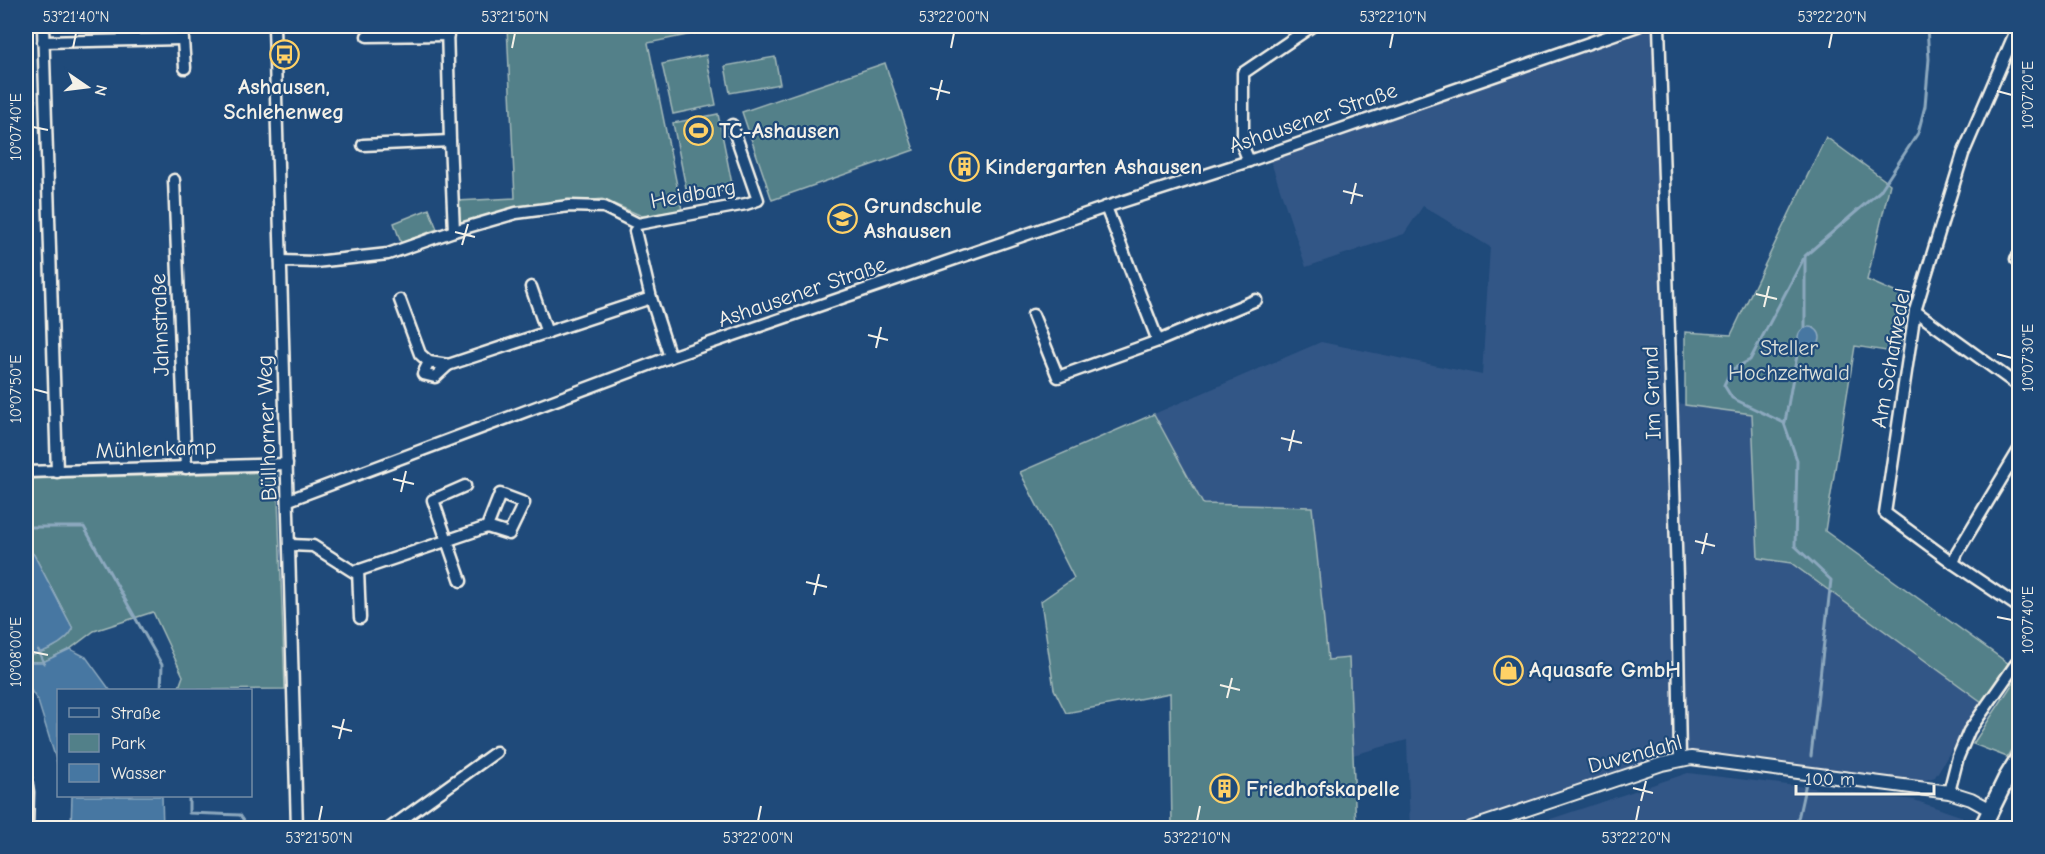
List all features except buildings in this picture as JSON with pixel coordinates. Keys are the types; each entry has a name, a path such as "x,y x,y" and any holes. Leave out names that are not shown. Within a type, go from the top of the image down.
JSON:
{"main road":[{"path":"1982,828 2019,756"}],"street":[{"path":"43,26 57,472"},
{"path":"182,26 185,68"},
{"name":"Büllhorner Weg","path":"274,26 291,544 297,828"},
{"path":"1293,26 1293,39"},
{"path":"1248,161 1243,147 1243,73 1312,26"},
{"name":"Ashausener Straße","path":"289,500 670,357 1638,26"},
{"name":"Im Grund","path":"1659,26 1680,759"},
{"name":"Am Schafwedel","path":"2018,26 1963,154 1915,311 1885,513 2019,608"},
{"path":"367,36 447,30 454,231"},
{"path":"43,42 182,39"},
{"name":"Heidbarg","path":"280,261 315,262 388,254 516,213 569,206 604,207 638,224 758,200 732,125"},
{"path":"363,145 450,141"},
{"name":"Jahnstraße","path":"174,180 186,468"},
{"path":"1106,207 1158,340"},
{"path":"635,231 651,298 670,357"},
{"path":"531,287 547,333"},
{"path":"400,300 420,354 429,362 448,365 651,298"},
{"path":"1033,315 1058,377 1256,300"},
{"path":"1915,311 2019,387"},
{"path":"1953,563 2019,448"},
{"name":"Mühlenkamp","path":"26,472 287,464"},
{"path":"461,581 433,500 465,486"},
{"path":"291,544 313,546 354,572 487,527"},
{"path":"358,570 360,618"},
{"path":"1949,792 1958,757 1970,731 2019,658"},
{"path":"390,828 496,752"},
{"name":"Duvendahl","path":"1472,828 1680,759 1695,759 1949,792 1971,799 1991,810"},
{"path":"26,778 27,828"}],"shaded area":[{"path":"1653,28 1669,402 1752,413 1758,558 1791,564 1981,701 1935,777 1917,783 1692,754 1671,755 1450,828 1410,828 1407,740 1353,755 1349,658 1328,660 1312,507 1203,504 1154,414 1321,342 1482,375 1490,247 1423,206 1404,234 1306,267 1270,159"},
{"path":"1688,773 1914,800 1963,817 1957,828 1524,828"}],"green space":[{"path":"507,26 731,26 648,43 682,210 642,216 602,199 516,210 461,226 458,224 457,201 515,198"},
{"path":"706,55 716,105 673,114 662,64"},
{"path":"775,57 780,84 730,93 725,66"},
{"path":"885,63 914,150 772,200 742,112"},
{"path":"718,114 733,189 688,198 673,123"},
{"name":"Steller Hochzeitwald","path":"1826,137 1890,184 1867,280 1908,298 1899,353 1855,346 1825,531 2009,664 1982,702 1791,563 1758,558 1752,414 1685,405 1685,332 1731,335"},
{"path":"429,209 437,229 401,243 394,223"},
{"path":"1154,414 1203,504 1312,507 1328,660 1349,658 1356,828 1172,828 1170,693 1066,713 1054,689 1041,601 1074,578 1020,472"},
{"path":"277,472 285,689 178,689 183,676 153,612 94,631 70,649 43,662 26,662 26,655 59,644 73,629 34,555 26,546 26,479"},
{"path":"2019,674 2019,737 2007,757 1973,744"}],"water":[{"path":"1809,327 1817,330 1820,338 1817,346 1809,349 1801,346 1798,338 1801,330"},
{"path":"26,546 34,555 73,629 65,639 52,647 39,653 26,655"},
{"path":"70,649 86,657 109,689 57,689 57,763 38,701 26,683 26,662 43,662"},
{"path":"72,797 162,797 163,828 71,828"}],"waterway":[{"path":"1811,756 1831,580 1795,546 1797,460 1784,423 1732,398 1724,385 1731,370 1750,360 1805,256 1880,191 1918,133 1925,106 1929,59 1927,26"},
{"path":"1805,257 1805,327"},
{"path":"1785,422 1799,344"},
{"path":"26,527 84,527 162,665 161,689"},
{"path":"38,650 44,663"},
{"path":"1796,828 1806,783"},
{"path":"189,797 189,813 240,815 249,828"}],"place":[{"name":"Ashausen, Schlehenweg","path":"284,55"},
{"name":"TC-Ashausen","path":"698,131"},
{"name":"Kindergarten Ashausen","path":"964,167"},
{"name":"Grundschule Ashausen","path":"843,219"},
{"name":"Aquasafe GmbH","path":"1508,670"},
{"name":"Friedhofskapelle","path":"1225,789"}]}
